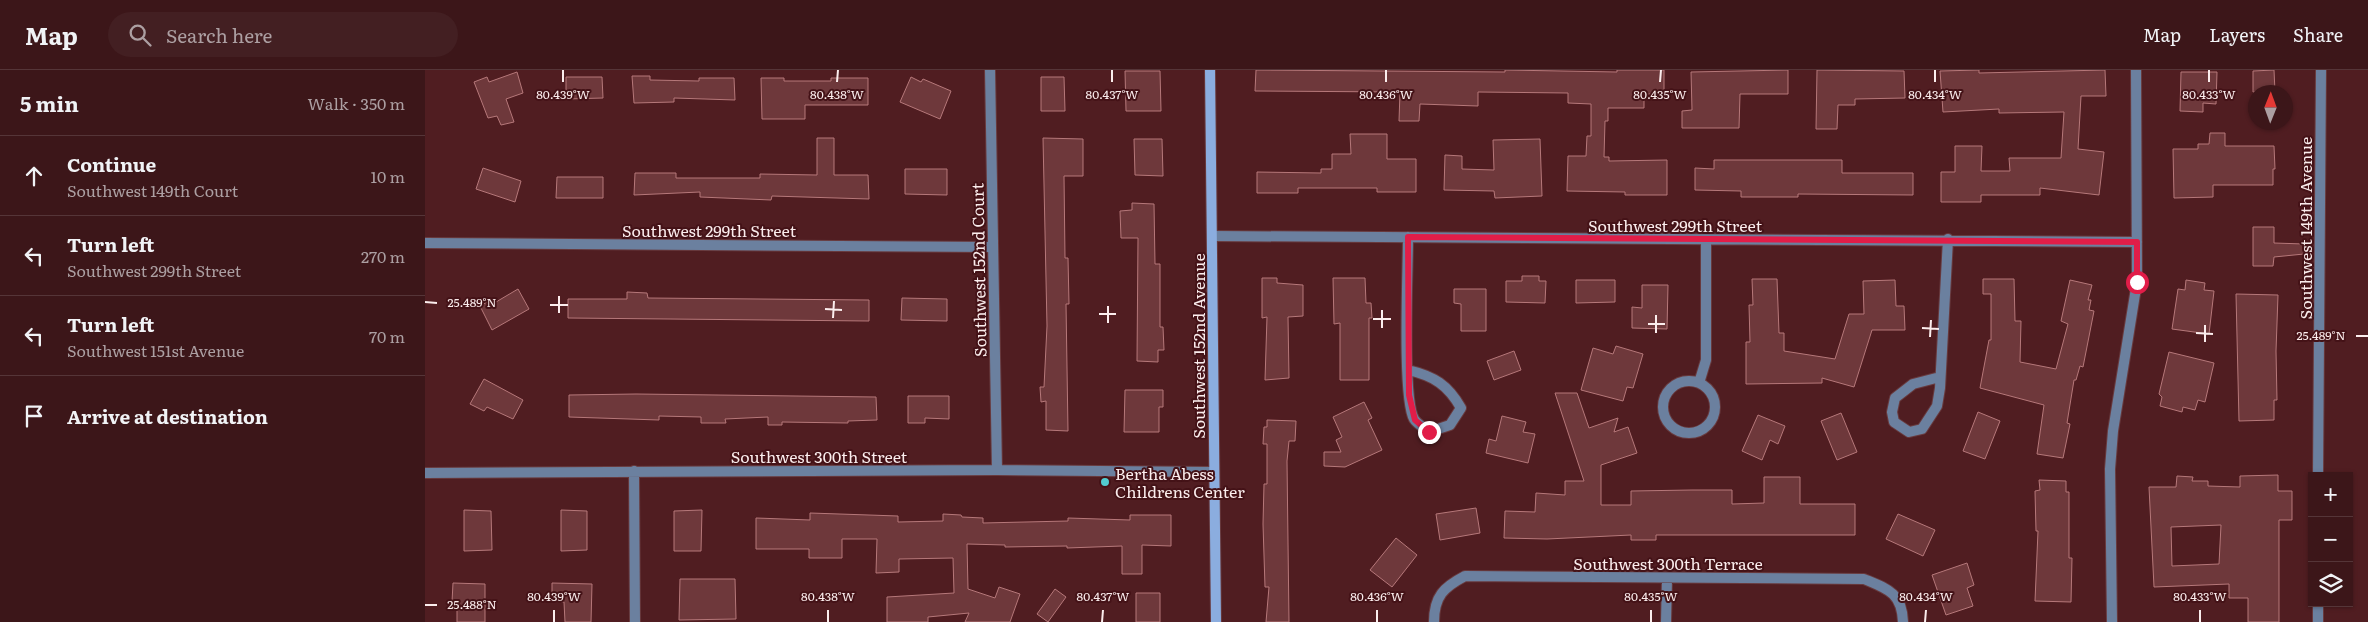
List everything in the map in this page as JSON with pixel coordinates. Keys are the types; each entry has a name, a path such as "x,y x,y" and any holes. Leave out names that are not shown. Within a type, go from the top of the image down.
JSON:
{"street":[{"name":"Southwest 152nd Court","path":"990,70 997,470"},
{"name":"Southwest 152nd Avenue","path":"1210,70 1216,622"},
{"path":"2112,622 2110,469 2113,431 2133,316 2137,242 2136,70"},
{"name":"Southwest 149th Avenue","path":"2318,472 2321,70"},
{"name":"Southwest 299th Street","path":"1213,236 2137,242"},
{"path":"1408,237 1408,370 1409,395 1415,420 1429,432 1450,425 1461,408 1451,391 1426,374 1408,370"},
{"path":"1699,383 1706,360 1706,240"},
{"path":"1940,377 1913,384 1895,398 1892,412 1894,422 1909,432 1922,429 1937,406 1940,377 1948,240"},
{"name":"Southwest 299th Street","path":"425,243 992,247"},
{"path":"1687,381 1699,383 1707,389 1713,398 1713,415 1708,424 1700,430 1690,432 1680,430 1671,425 1666,418 1664,400 1671,389 1678,384 1687,381"},
{"name":"Southwest 300th Street","path":"425,473 997,470 1213,472"},
{"path":"634,471 635,622"},
{"name":"Southwest 300th Terrace","path":"1434,622 1434,611 1445,586 1465,576 1864,579 1891,591 1902,610 1903,622"},
{"path":"1667,578 1667,622"},
{"path":"2318,607 2318,622"}],"building":[{"path":"1256,70 1617,72 1617,70 1664,70 1664,94 1644,94 1644,108 1608,108 1608,121 1605,121 1604,157 1609,157 1609,161 1667,160 1667,195 1625,195 1625,192 1567,191 1568,156 1586,156 1587,136 1591,136 1591,104 1568,103 1568,93 1478,92 1478,106 1420,104 1419,121 1399,121 1400,92 1255,91"},
{"path":"1788,70 1788,94 1740,94 1739,128 1682,128 1682,111 1692,110 1691,72"},
{"path":"1817,70 1904,71 1905,98 1855,99 1855,105 1838,105 1837,129 1816,129"},
{"path":"1979,70 1979,73 2105,70 2106,96 2081,96 2078,149 2104,152 2099,195 2040,188 2040,195 1981,195 1981,202 1941,202 1941,172 1955,172 1955,146 1982,146 1981,171 2010,171 2009,158 2061,158 2064,112 1999,113 1999,109 1943,112 1940,71"},
{"path":"2274,70 2275,85 2253,85 2253,71"},
{"path":"1125,71 1160,71 1161,111 1126,111"},
{"path":"517,72 523,93 506,99 514,122 501,125 497,116 488,118 474,82 487,77 489,82"},
{"path":"2181,72 2217,72 2216,104 2203,103 2203,112 2180,111"},
{"path":"632,76 650,76 650,80 699,81 699,78 734,78 735,100 674,98 674,102 634,103"},
{"path":"566,77 602,77 603,98 566,99"},
{"path":"911,77 921,82 923,79 951,91 940,119 900,102"},
{"path":"1041,77 1064,77 1065,111 1041,111"},
{"path":"761,78 784,78 784,81 831,81 831,78 868,78 868,105 805,105 805,119 762,119"},
{"path":"2210,133 2225,133 2225,146 2274,146 2275,169 2273,169 2273,185 2213,185 2213,197 2174,198 2173,149 2198,149 2198,144 2209,144"},
{"path":"1350,134 1387,134 1387,159 1416,159 1416,192 1377,192 1377,188 1298,188 1298,193 1257,193 1257,172 1321,173 1321,169 1332,169 1332,154 1351,154"},
{"path":"817,138 834,138 834,175 868,175 869,199 772,196 771,200 700,197 700,192 634,195 635,173 676,173 676,178 760,178 760,174 817,175"},
{"path":"1043,138 1083,139 1083,176 1064,176 1065,258 1068,258 1069,304 1066,304 1068,431 1046,430 1046,401 1041,402 1040,387 1044,387 1047,326"},
{"path":"1134,139 1162,139 1163,176 1135,175"},
{"path":"1540,139 1542,196 1495,198 1494,191 1444,190 1445,155 1462,156 1462,169 1494,170 1493,140"},
{"path":"1714,160 1842,160 1842,173 1913,173 1913,195 1798,194 1798,197 1741,197 1741,191 1695,190 1695,168 1714,169"},
{"path":"483,168 521,181 515,202 476,189"},
{"path":"905,169 947,169 947,195 905,194"},
{"path":"557,177 603,177 603,198 556,198"},
{"path":"1132,203 1154,204 1155,264 1160,264 1160,327 1163,327 1164,350 1158,350 1158,362 1137,361 1138,238 1121,238 1120,211 1132,210"},
{"path":"2253,227 2274,227 2274,243 2304,244 2304,254 2274,257 2273,266 2253,266"},
{"path":"1522,276 1539,276 1539,281 1546,281 1545,303 1506,302 1506,281 1522,281"},
{"path":"1262,278 1277,278 1277,283 1303,285 1303,316 1288,317 1289,378 1265,380 1267,317 1262,318"},
{"path":"1333,278 1365,278 1366,303 1371,303 1372,318 1369,318 1369,380 1340,380 1340,323 1334,324"},
{"path":"1752,279 1777,279 1779,333 1784,333 1784,351 1835,359 1849,314 1864,314 1863,281 1895,280 1896,306 1904,306 1905,330 1872,330 1854,387 1822,378 1822,383 1746,384 1746,342 1750,342 1749,305 1753,305"},
{"path":"1983,279 2014,279 2015,321 2021,321 2020,362 2056,369 2068,324 2061,321 2070,280 2092,285 2088,300 2091,300 2089,310 2094,311 2083,367 2080,366 2076,380 2074,380 2067,423 2070,424 2063,458 2037,454 2044,405 1980,388 1989,340 1991,340 1991,294 1983,294"},
{"path":"1576,280 1615,280 1615,302 1576,303"},
{"path":"2186,280 2205,283 2204,290 2214,291 2209,334 2172,329 2178,289 2185,290"},
{"path":"1642,285 1668,285 1667,329 1632,328 1632,307 1642,308"},
{"path":"518,289 529,309 492,330 480,306 494,298 496,302"},
{"path":"1454,289 1486,289 1486,331 1461,331 1461,304 1454,303"},
{"path":"627,292 647,293 648,298 869,300 869,321 568,318 568,299 627,299"},
{"path":"2236,294 2278,295 2277,400 2274,400 2274,420 2239,421"},
{"path":"902,298 947,299 947,321 901,320"},
{"path":"1616,346 1643,354 1633,388 1627,387 1623,401 1581,390 1593,348 1613,354"},
{"path":"1514,351 1521,370 1494,380 1487,361"},
{"path":"2169,352 2214,363 2205,402 2198,400 2195,410 2183,407 2182,412 2160,406 2162,397 2159,394"},
{"path":"484,379 523,400 513,419 487,407 484,411 470,404"},
{"path":"1125,390 1163,390 1163,407 1159,407 1159,432 1124,432"},
{"path":"1555,393 1577,393 1589,428 1618,418 1614,432 1628,427 1637,453 1601,465 1601,505 1631,505 1631,491 1692,490 1732,490 1732,504 1764,503 1764,477 1800,477 1800,504 1855,504 1855,535 1656,535 1656,540 1631,540 1631,535 1547,539 1504,538 1505,511 1535,512 1536,493 1565,495 1565,481 1584,481"},
{"path":"569,395 876,397 877,420 848,421 848,423 782,422 782,425 768,425 768,417 725,419 726,423 701,423 701,417 659,416 659,420 569,417"},
{"path":"908,396 949,396 949,419 925,418 925,423 908,423"},
{"path":"1364,402 1372,418 1368,420 1382,450 1345,467 1324,466 1324,452 1341,452 1336,440 1342,437 1333,417"},
{"path":"1978,412 2000,421 1985,459 1963,451"},
{"path":"1841,413 1857,452 1837,460 1821,421"},
{"path":"1758,415 1785,426 1778,444 1770,440 1762,460 1742,451"},
{"path":"1502,416 1526,422 1523,432 1535,434 1528,463 1486,453 1489,439 1496,441"},
{"path":"1267,420 1296,421 1295,441 1289,441 1287,461 1289,622 1266,622 1269,587 1265,587 1263,524 1264,484 1267,484 1267,444 1263,444 1264,427 1267,427"},
{"path":"2278,475 2278,491 2292,491 2292,520 2279,520 2279,622 2248,622 2248,598 2229,598 2229,584 2154,587 2149,487 2176,487 2177,476 2193,477 2192,481 2208,481 2208,486 2240,487 2240,476","holes":["2221,525 2219,564 2172,566 2171,527"]},
{"path":"2039,480 2066,481 2066,492 2069,492 2069,558 2072,558 2071,602 2035,601 2038,531 2036,531 2035,491 2040,490"},
{"path":"1476,508 1480,533 1440,540 1436,514"},
{"path":"464,510 491,511 492,550 464,551"},
{"path":"561,510 587,511 587,550 561,551"},
{"path":"702,510 701,551 674,551 674,511"},
{"path":"810,513 898,516 898,522 943,521 943,514 961,515 962,517 983,518 983,523 1068,521 1068,518 1130,520 1130,515 1171,515 1171,546 1142,545 1142,574 1122,574 1122,546 1067,548 1067,546 1005,547 1005,545 967,544 968,589 995,598 999,587 1020,594 1010,622 965,622 969,613 928,617 928,622 887,622 887,597 954,593 953,558 899,559 899,572 876,573 877,539 842,539 842,558 809,558 809,549 756,549 756,518 810,520"},
{"path":"1898,514 1935,530 1923,556 1886,539"},
{"path":"1396,538 1417,555 1392,587 1370,570"},
{"path":"1967,563 1974,585 1967,588 1973,606 1946,615 1932,575"},
{"path":"680,579 735,579 736,619 679,620"},
{"path":"453,583 485,584 485,622 457,622 457,602 452,602"},
{"path":"552,583 592,584 591,622 565,622 564,602 552,601"},
{"path":"1055,589 1066,597 1048,622 1037,614"},
{"path":"1136,593 1160,593 1160,622 1136,622"}],"place":[{"name":"Bertha Abess Childrens Center","path":"1105,482"}],"route":[{"path":"1429,432 1415,420 1409,395 1408,237 2137,242 2137,282"}]}
